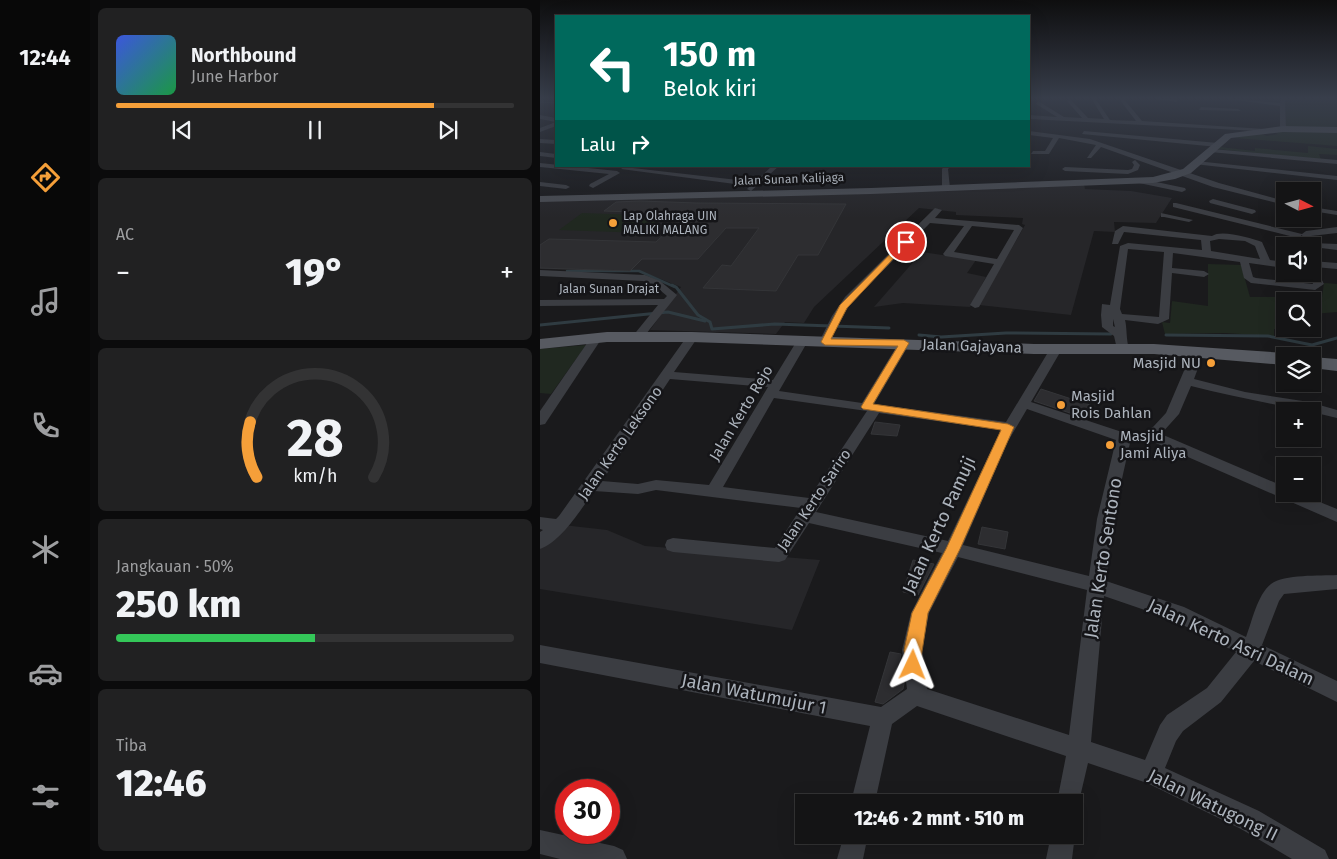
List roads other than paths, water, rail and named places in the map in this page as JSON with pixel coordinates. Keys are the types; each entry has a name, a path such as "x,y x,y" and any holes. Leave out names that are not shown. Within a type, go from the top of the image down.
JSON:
{"main road":[{"path":"1185,172 1226,138"},
{"name":"Jalan Sunan Kalijaga","path":"540,199 1142,181 1185,172"},
{"name":"Jalan Gajayana","path":"540,344 596,338 642,330 692,337 802,341 830,331 904,343 1056,349 1121,341 1198,352 1276,358"},
{"path":"1321,363 1337,365"}],"street":[{"path":"1031,153 1047,153 1056,138"},
{"path":"1079,138 1097,147 1108,148 1136,159 1185,172 1276,201"},
{"path":"1123,138 1337,162"},
{"path":"540,140 555,142"},
{"path":"1089,158 1097,147"},
{"path":"1127,162 1136,159 1145,152"},
{"path":"540,154 555,156"},
{"path":"1065,169 1130,172 1135,170 1137,165 1136,159"},
{"path":"1090,170 1089,163 1101,162"},
{"path":"1196,163 1337,178"},
{"path":"540,165 555,167"},
{"path":"559,167 617,173"},
{"path":"747,194 755,183 775,167"},
{"path":"946,188 945,169 947,167"},
{"path":"593,186 626,168 755,183"},
{"path":"1185,172 1231,175"},
{"path":"1311,175 1314,184 1337,187"},
{"path":"1142,181 1182,190"},
{"path":"540,184 566,186"},
{"path":"1244,222 1264,198"},
{"path":"1213,201 1252,212"},
{"path":"1176,205 1298,236"},
{"path":"830,331 849,299 938,210"},
{"path":"1321,210 1337,213"},
{"path":"1183,227 1198,211"},
{"path":"1164,215 1189,220"},
{"path":"929,220 1019,228 974,305"},
{"path":"969,224 948,254 1000,262"},
{"path":"1121,341 1108,327 1106,315 1113,277 1126,230 1210,239 1219,236 1253,240 1259,244 1256,260 1249,278 1263,282 1315,287 1319,284 1319,282"},
{"path":"1307,237 1306,234 1315,231 1337,230"},
{"path":"1210,239 1218,253"},
{"path":"1207,254 1210,239"},
{"path":"1121,245 1276,261"},
{"path":"1321,248 1337,247"},
{"path":"1106,315 1158,321 1164,319 1169,270 1168,250"},
{"path":"1207,254 1218,253 1276,263"},
{"path":"1321,267 1337,266"},
{"path":"1321,268 1337,270"},
{"path":"1169,270 1204,274"},
{"path":"540,273 645,278 657,283 668,300"},
{"path":"1113,277 1115,309 1121,325 1121,341"},
{"name":"Jalan Sunan Drajat","path":"540,303 588,304 668,300"},
{"name":"Jalan Sunan Drajat","path":"642,330 668,300"},
{"name":"Jalan Kerto Leksono","path":"540,542 548,524 565,520 668,375 692,337"},
{"path":"540,421 596,338"},
{"name":"Jalan Kerto Rejo","path":"707,490 774,389 802,341"},
{"name":"Jalan Kerto Sariro","path":"674,545 779,555 809,510 871,407 880,380 904,343"},
{"name":"Jalan Kerto Pamuji","path":"915,695 917,690 912,650 920,613 953,549 1008,427 1024,404 1056,349"},
{"path":"1024,404 1124,438 1135,439 1150,435 1161,428 1175,411 1198,352"},
{"path":"668,375 774,389 871,407 1008,427"},
{"path":"1187,381 1245,396 1309,406 1337,414"},
{"path":"1150,435 1337,516"},
{"name":"Jalan Kerto Sentono","path":"1071,794 1079,749 1095,585 1100,568 1105,519 1124,438"},
{"name":"Jalan Kerto Asri Dalam","path":"590,485 638,489 656,485 707,490 809,510 1095,585 1177,613 1337,692"},
{"path":"1151,773 1168,733 1175,723 1214,695 1250,649 1271,598 1278,589 1286,586 1337,582"},
{"name":"Jalan Watumujur 1","path":"540,654 883,718"},
{"path":"865,794 883,718 915,695"},
{"name":"Jalan Watugong II","path":"915,695 1151,773 1250,820 1316,859"},
{"path":"540,842 614,859"},
{"path":"850,859 854,844"},
{"path":"1059,859 1062,844"}],"waterway":[{"path":"567,271 639,271 675,287"},
{"path":"672,285 676,287 698,315 710,322 712,329 775,324 889,328"},
{"path":"540,325 668,312 705,321"},
{"path":"919,335 941,337 1006,333 1111,334"},
{"path":"1166,335 1268,336 1312,345 1337,338"}],"place":[{"name":"Lap Olahraga UIN MALIKI MALANG","path":"613,223"},
{"name":"Masjid NU","path":"1211,363"},
{"name":"Masjid Rois Dahlan","path":"1061,405"},
{"name":"Masjid Jami Aliya","path":"1110,445"}]}
